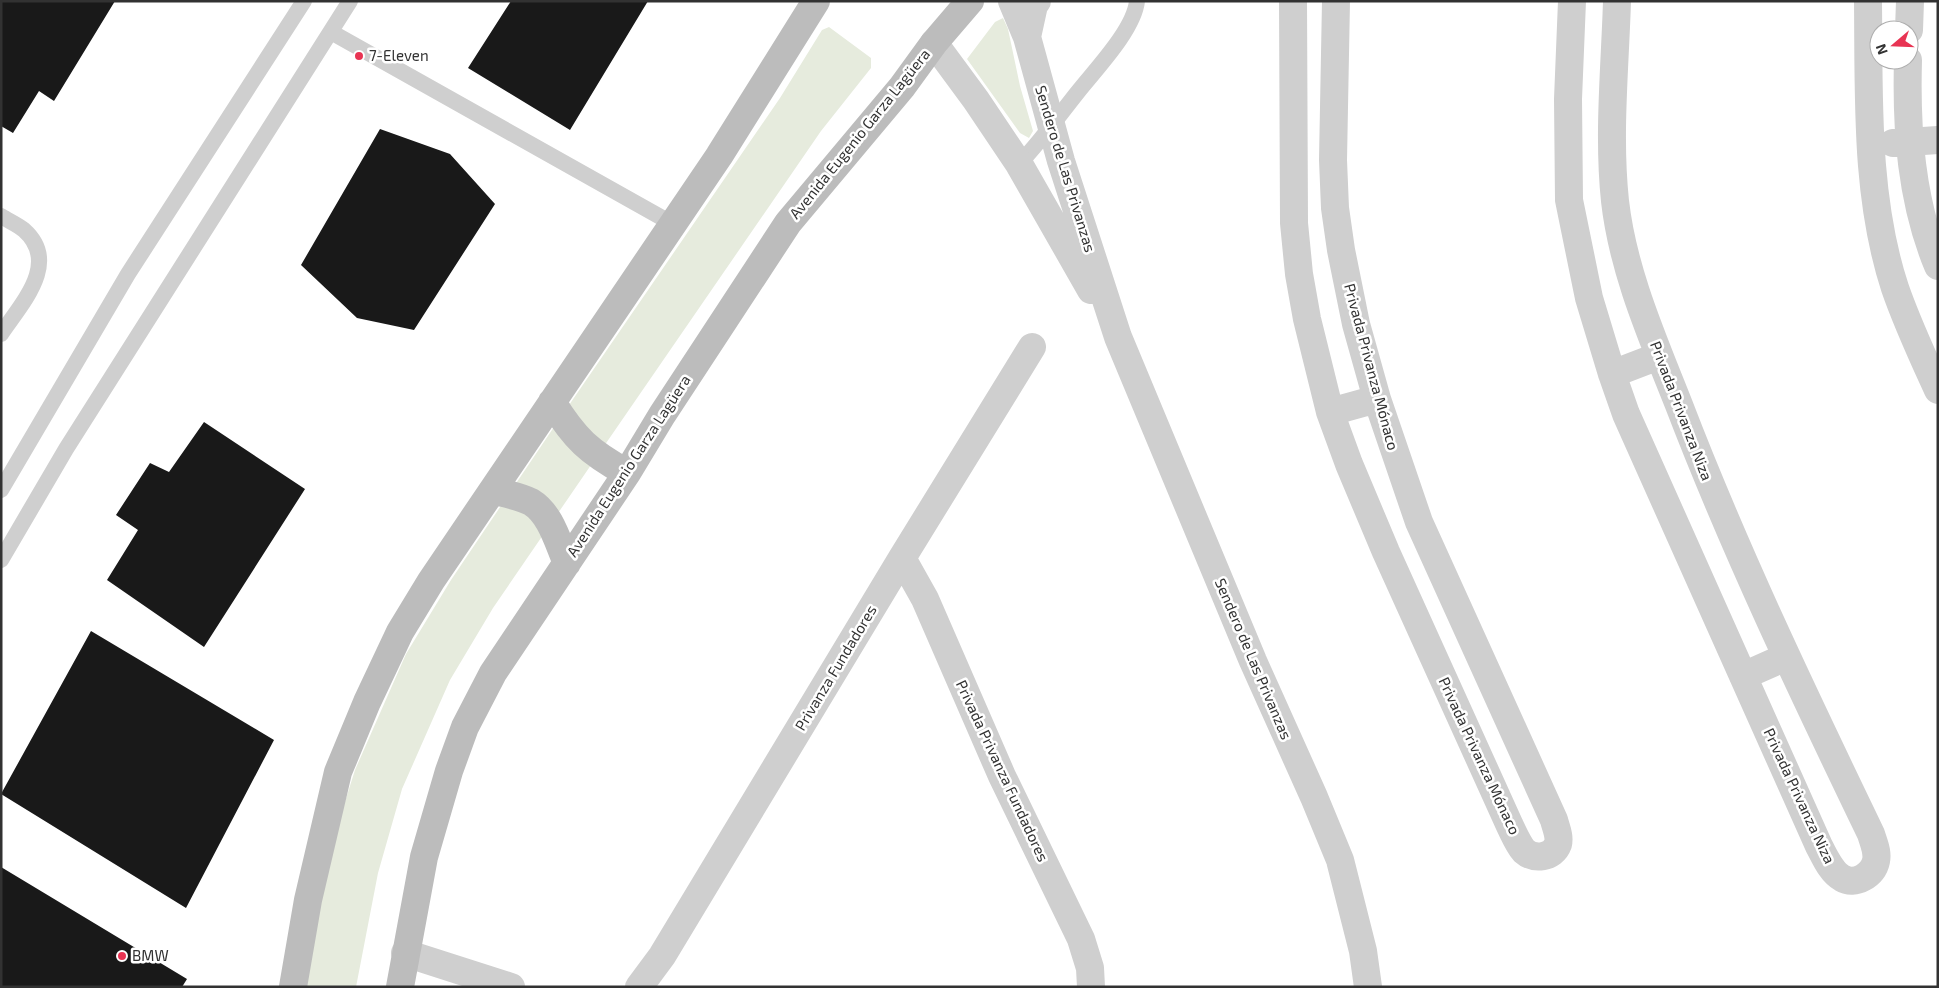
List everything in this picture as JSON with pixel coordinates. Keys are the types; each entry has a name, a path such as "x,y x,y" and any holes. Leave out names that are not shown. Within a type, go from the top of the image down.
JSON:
{"main road":[{"path":"293,987 308,900 338,772 400,632 431,581 719,156 816,1"},
{"name":"Avenida Eugenio Garza Lagüera","path":"400,987 424,857 449,771 464,727 493,672 627,473 662,415 788,223 902,88 934,43 970,1"},
{"path":"552,402 566,424 582,443 602,459 627,473"},
{"path":"493,490 531,502 540,509 548,520 567,563"}],"street":[{"name":"Sendero de Las Privanzas","path":"1012,1 1027,37 1051,126 1118,337 1253,661 1340,860 1363,951 1368,987"},
{"path":"1027,37 1034,5 1037,1"},
{"name":"Privada Privanza Mónaco","path":"1293,1 1294,223 1299,274 1307,319 1330,412 1386,552 1510,826 1524,851 1533,856 1540,857 1554,850 1558,844 1554,820 1434,558 1397,461 1356,324 1341,250 1335,208 1333,160 1336,1"},
{"name":"Privada Privanza Niza","path":"1572,1 1568,99 1569,200 1589,298 1612,374 1626,414 1819,846 1832,869 1842,878 1858,881 1869,874 1876,863 1877,850 1786,657 1697,456 1633,281 1615,202 1613,104 1617,1"},
{"path":"1868,1 1871,146 1876,201 1884,245 1895,288 1913,335 1938,390"},
{"path":"1909,20 1910,1"},
{"name":"Sendero de Las Privanzas","path":"934,43 976,100 1019,164 1118,337"},
{"path":"1908,70 1909,142 1920,208 1938,266"},
{"path":"1871,146 1938,140"},
{"name":"Privanza Fundadores","path":"639,987 662,956 902,558 1032,348"},
{"path":"1612,374 1659,356"},
{"path":"1330,412 1377,399"},
{"name":"Privada Privanza Fundadores","path":"902,558 925,599 1002,776 1081,939 1090,968 1092,987"},
{"path":"1743,676 1786,657"},
{"path":"405,953 503,986"}],"lane":[{"path":"1,490 128,274 304,1"},
{"path":"1,560 71,441 350,1"},
{"path":"1019,164 1037,146 1121,37 1136,7 1137,1"},
{"path":"330,32 673,224"},
{"path":"1,216 24,230 34,241 38,251 40,266 37,278 1,334"}],"shaded area":[{"path":"1003,18 1008,29 1020,86 1033,131 1029,138 1020,133 967,59 995,22"},
{"path":"829,27 871,58 871,68 821,131 591,465 493,608 450,680 402,789 378,873 356,987 305,987 325,865 355,770 406,654 451,580 556,424 780,98 822,30"}],"building":[{"path":"1,1 115,1 54,101 39,91 13,133 1,126"},
{"path":"511,1 648,1 570,130 468,68"},
{"path":"380,129 450,154 495,204 414,330 357,318 301,265"},
{"path":"204,422 305,489 204,647 107,580 138,530 116,515 150,463 169,472"},
{"path":"91,631 274,740 186,908 1,794"},
{"path":"1,867 187,979 182,987 1,987"}],"place":[{"name":"7-Eleven","path":"359,56"},
{"name":"BMW","path":"122,956"}]}
